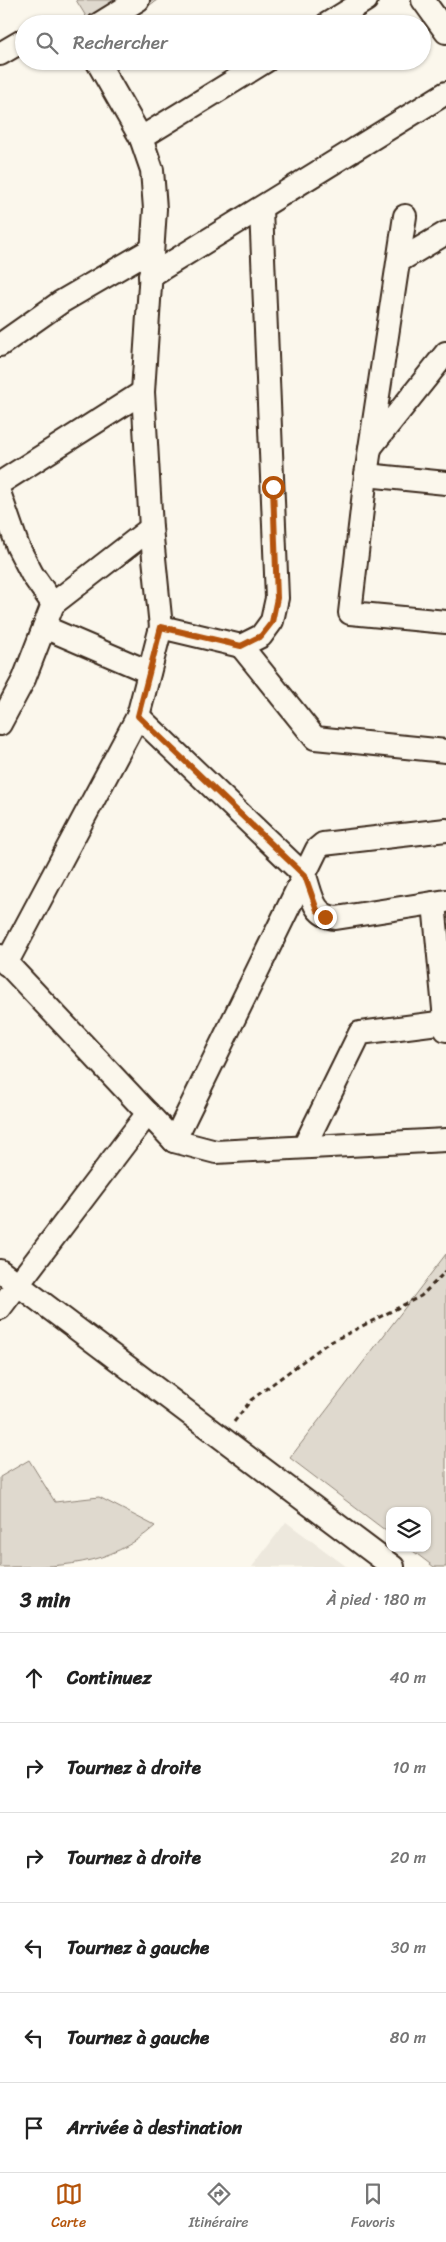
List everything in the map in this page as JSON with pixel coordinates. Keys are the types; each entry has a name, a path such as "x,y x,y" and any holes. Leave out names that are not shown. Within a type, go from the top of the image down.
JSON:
{"street":[{"path":"114,15 138,0"},
{"path":"342,15 366,0"},
{"path":"423,0 446,32"},
{"path":"0,54 15,45"},
{"path":"102,70 141,138 152,170 155,209 143,392 151,528 161,627 138,716 3,960 174,1141 216,1152 446,1140"},
{"path":"141,138 251,70"},
{"path":"150,276 446,93"},
{"path":"241,646 261,636 272,622 277,598 261,209"},
{"path":"405,216 366,475 350,613 446,622"},
{"path":"399,261 446,233"},
{"path":"0,345 61,302 152,249"},
{"path":"370,448 446,354"},
{"path":"0,483 143,392"},
{"path":"366,475 446,483"},
{"path":"0,494 18,547 32,574 53,604"},
{"path":"0,724 24,679 53,604 151,528"},
{"path":"44,627 149,672"},
{"path":"161,627 241,646 315,738 446,751"},
{"path":"138,716 305,876 317,910 325,917 336,918 440,902 446,1025 360,1033 304,1147"},
{"path":"174,1141 317,849 323,844 446,830"},
{"path":"0,1308 9,1278 148,1113"},
{"path":"9,1278 393,1567"}],"path":[{"path":"222,1438 252,1400 325,1345 422,1296 446,1271"}],"shaded area":[{"path":"76,0 157,0 135,15 85,15"},
{"path":"446,1254 446,1567 434,1567 414,1552 431,1552 431,1507 386,1507 386,1531 290,1458"},
{"path":"29,1460 55,1502 99,1497 155,1526 138,1540 120,1550 101,1557 63,1565 0,1567 0,1477"},
{"path":"286,1522 347,1567 252,1567"}],"route":[{"path":"273,487 277,598 272,622 261,636 241,646 161,627 138,716 305,876 317,910 325,917"}]}
